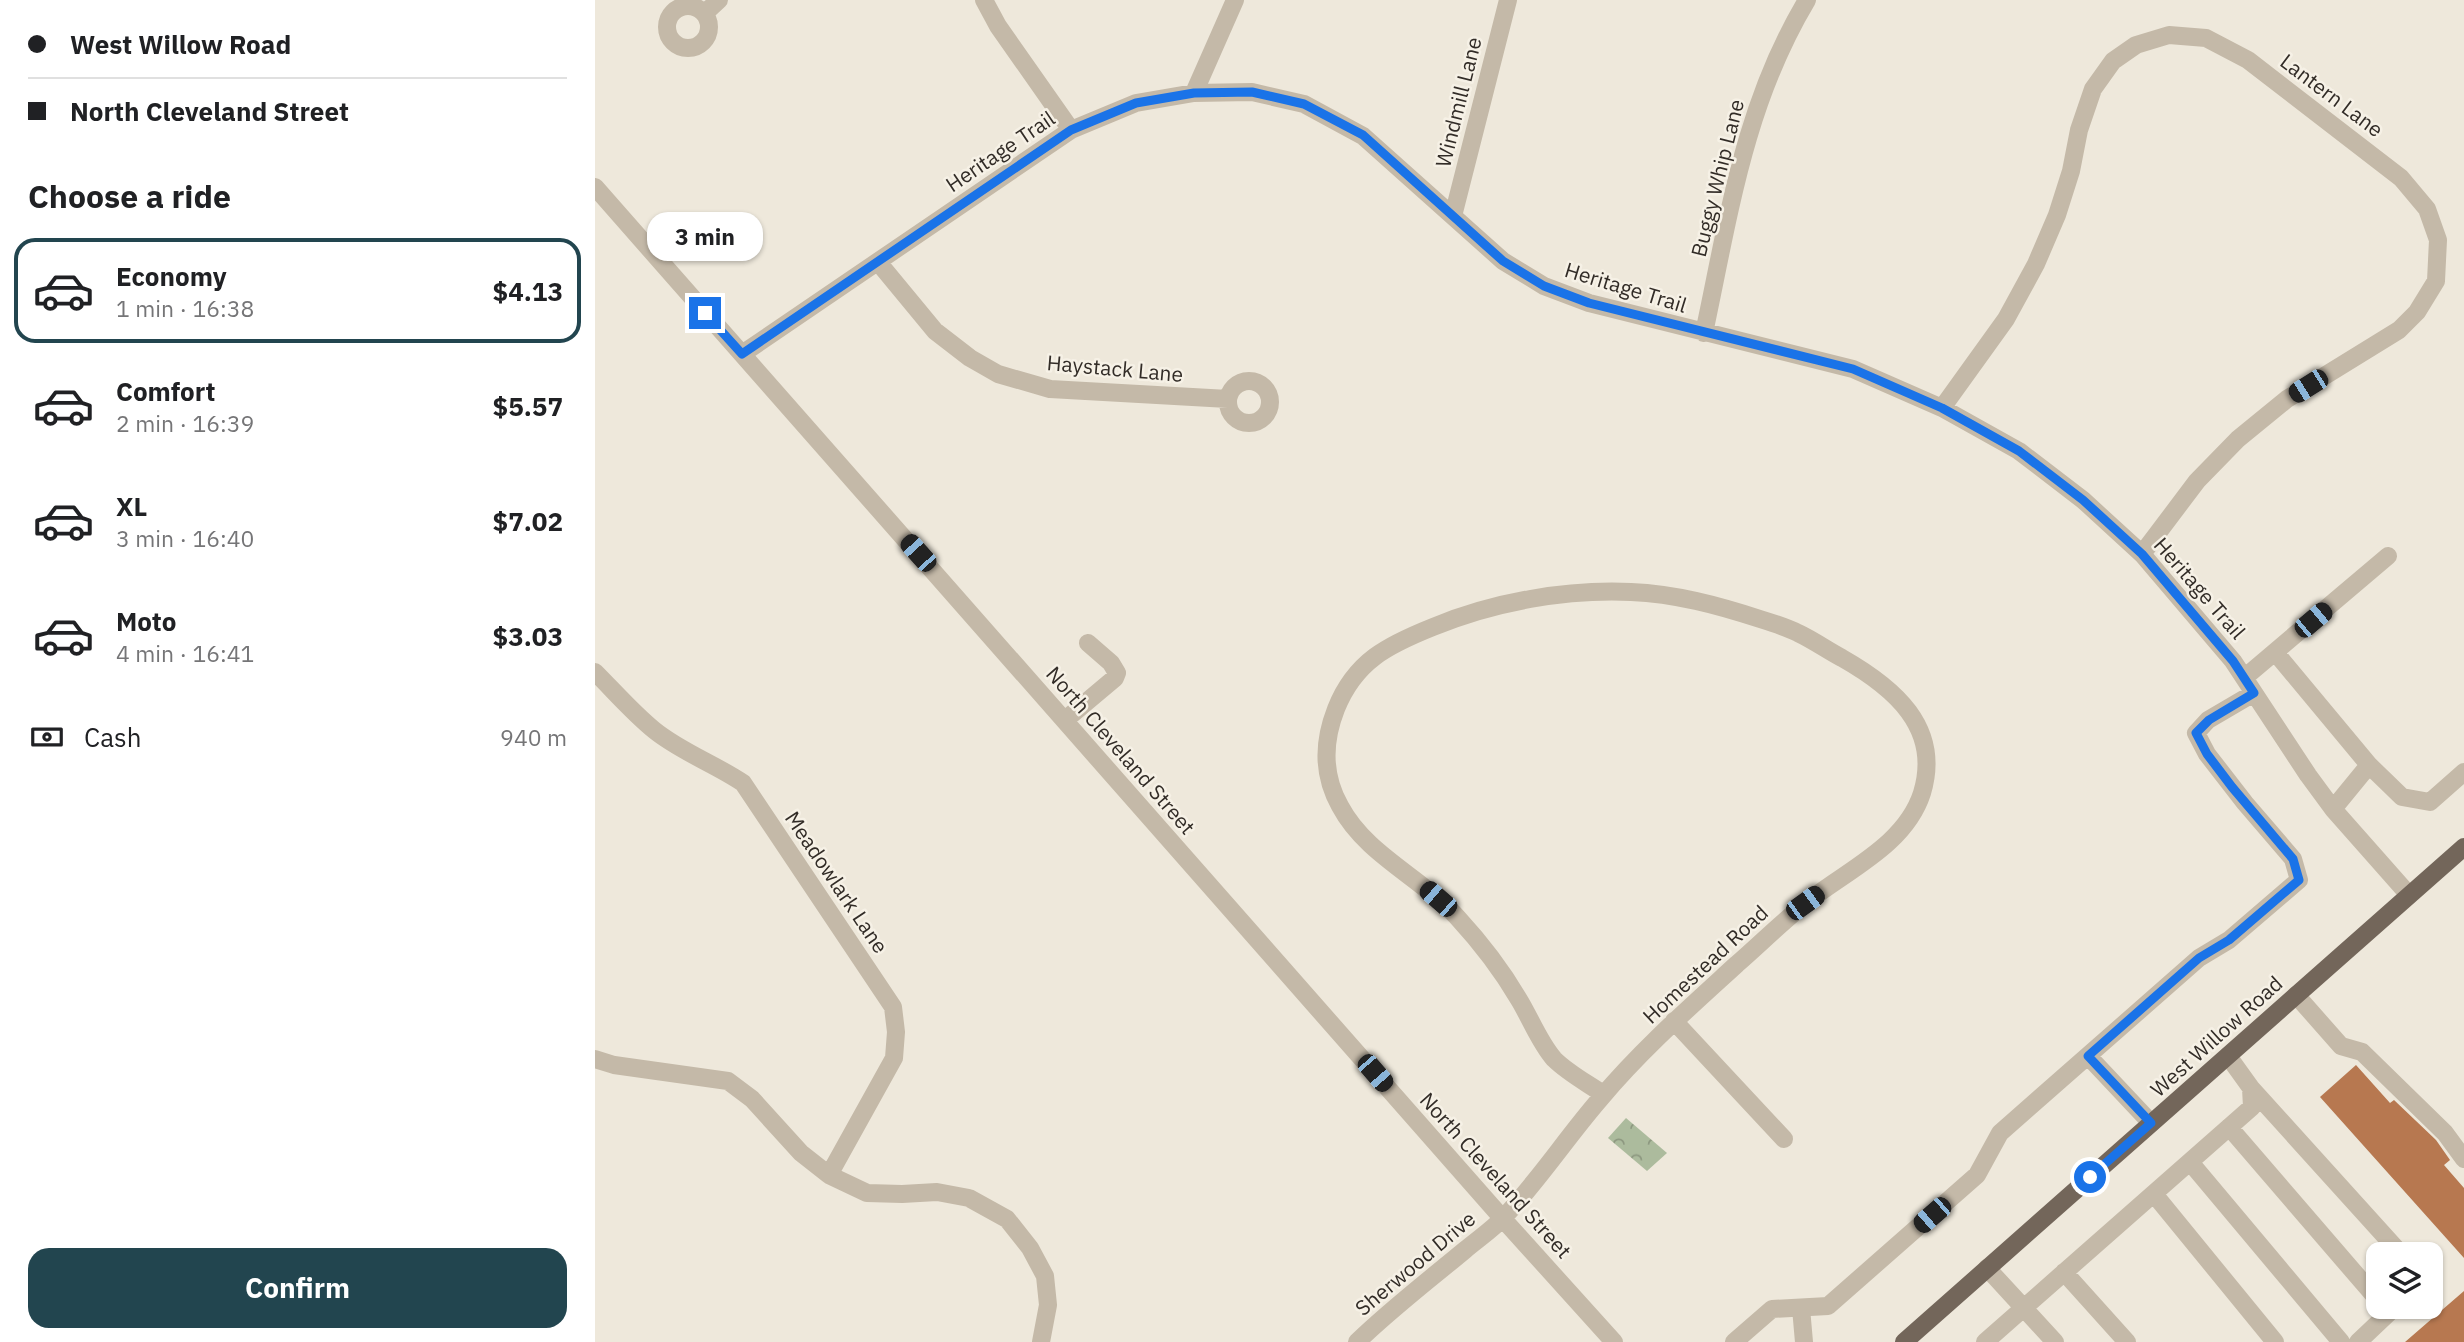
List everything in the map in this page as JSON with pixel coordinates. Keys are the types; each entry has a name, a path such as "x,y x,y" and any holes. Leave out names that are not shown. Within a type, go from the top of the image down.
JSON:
{"main road":[{"name":"West Willow Road","path":"1904,1342 2464,847"}],"street":[{"path":"705,13 719,0"},
{"path":"984,0 998,26 1071,130"},
{"path":"1194,93 1235,0"},
{"name":"Windmill Lane","path":"1454,216 1508,0"},
{"name":"Buggy Whip Lane","path":"1704,333 1746,140 1764,85 1791,26 1807,0"},
{"name":"Lantern Lane","path":"1942,408 2006,319 2036,264 2057,215 2071,171 2079,130 2093,89 2113,61 2136,45 2169,35 2206,38 2248,60 2401,177 2427,209 2438,240 2435,281 2417,312 2399,330 2287,399 2238,439 2197,481 2142,554"},
{"name":"Heritage Trail","path":"742,354 1071,130 1136,103 1194,93 1252,92 1304,104 1363,135 1503,261 1544,286 1589,303 1853,369 1942,408 2019,451 2083,500 2142,554 2233,661 2333,809 2409,895"},
{"name":"North Cleveland Street","path":"595,187 1614,1342"},
{"name":"Haystack Lane","path":"878,262 935,331 970,358 998,374 1050,389 1228,399"},
{"path":"1734,1342 1772,1310 1828,1306 1977,1175 2000,1133 2199,958 2229,940 2299,880 2293,859 2230,784 2207,754 2196,733 2249,685 2275,652 2388,556"},
{"name":"Homestead Road","path":"1503,1219 1604,1094 1674,1021 1805,903 1884,847 1899,832 1921,794 1925,772 1925,747 1906,706 1888,687 1794,630 1708,602 1627,592 1546,596 1466,613 1395,642 1358,670 1344,690 1333,715 1325,761 1330,784 1340,807 1355,828 1373,848 1422,884 1454,913 1510,984 1555,1059 1604,1094"},
{"path":"1065,720 1115,678 1117,673 1111,663 1088,643"},
{"path":"2275,652 2369,765 2402,797 2430,802 2464,772"},
{"name":"Meadowlark Lane","path":"595,672 654,730 685,751 722,768 743,783 893,1007 897,1032 894,1058 829,1175"},
{"path":"2333,809 2369,765"},
{"path":"2296,995 2341,1046 2362,1052 2445,1133 2464,1159"},
{"path":"1674,1021 1784,1139"},
{"path":"2088,1056 2151,1123"},
{"path":"2228,1056 2251,1088 2390,1242"},
{"path":"595,1059 614,1065 728,1081 751,1099 801,1153 829,1175 867,1193 937,1192 969,1198 1007,1219 1030,1248 1045,1276 1048,1305 1041,1342"},
{"path":"1986,1342 2252,1107 2251,1088"},
{"path":"2229,1127 2366,1283"},
{"path":"2190,1162 2340,1342"},
{"path":"2154,1194 2275,1342"},
{"name":"Sherwood Drive","path":"1357,1342 1503,1219"},
{"path":"1987,1268 2055,1342"},
{"path":"2064,1272 2127,1342"},
{"path":"1801,1308 1804,1342"},
{"path":"2358,1342 2377,1319"}],"green space":[{"path":"1626,1118 1667,1153 1647,1171 1608,1138"}],"building":[{"path":"2356,1065 2390,1103 2394,1100 2436,1140 2450,1160 2444,1165 2464,1188 2464,1258 2320,1097"},
{"path":"2464,1291 2464,1342 2405,1342 2432,1319 2443,1319 2443,1309"}],"route":[{"path":"705,313 742,354 1071,130 1136,103 1194,93 1252,92 1304,104 1363,135 1503,261 1544,286 1589,303 1853,369 1942,408 2019,451 2083,500 2142,554 2233,661 2254,693 2209,720 2196,733 2207,754 2232,787 2293,859 2299,880 2229,940 2199,958 2088,1056 2151,1123 2090,1177"}]}
